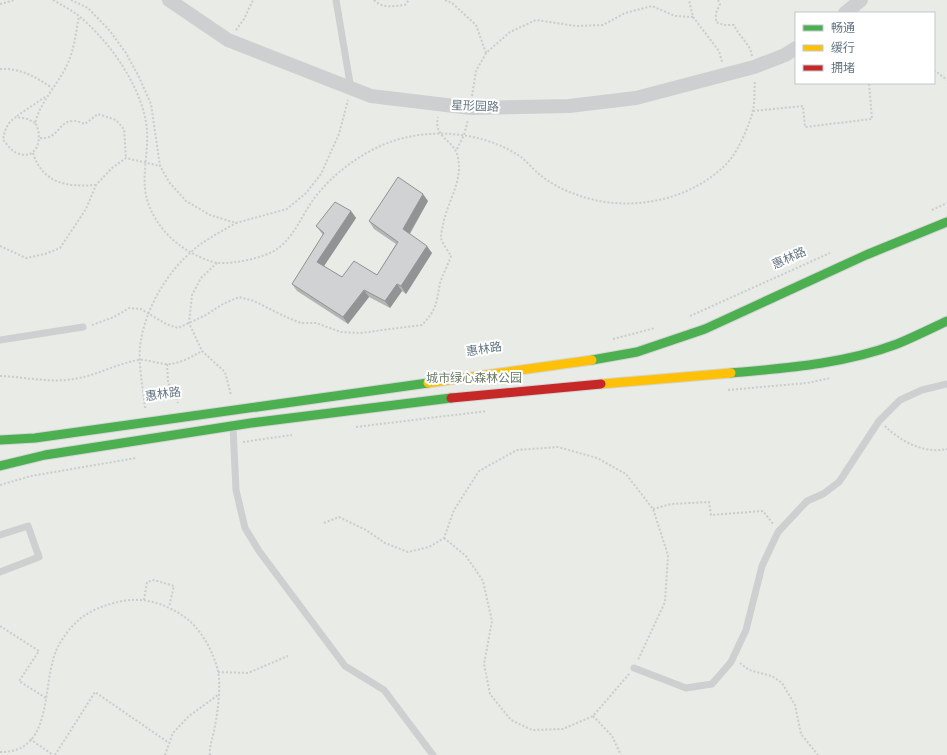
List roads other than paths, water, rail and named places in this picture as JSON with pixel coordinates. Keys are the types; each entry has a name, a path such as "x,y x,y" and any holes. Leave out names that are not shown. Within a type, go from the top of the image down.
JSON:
{"main road":[{"path":"0,440 35,438 232,404 551,367 637,352 705,330 866,255 947,222"},
{"path":"0,466 44,455 233,426 475,395 787,368 847,358 896,344 947,321"}],"street":[{"name":"星形园路","path":"169,0 228,40 351,89 371,96 470,108 569,106 636,98 754,67 785,55 795,49"},
{"path":"847,12 861,0"}],"lane":[{"path":"336,0 351,89"},
{"path":"0,340 83,327"},
{"path":"634,668 686,688 712,684 731,662 746,630 762,566 778,532 807,501 823,494 839,482 879,421 900,400 922,390 947,384"},
{"path":"232,404 236,490 245,528 259,551 345,666 384,690 433,755"},
{"path":"0,536 28,526 39,557 0,572"}],"park label":[{"name":"城市绿心森林公园","path":"474,378"}]}
